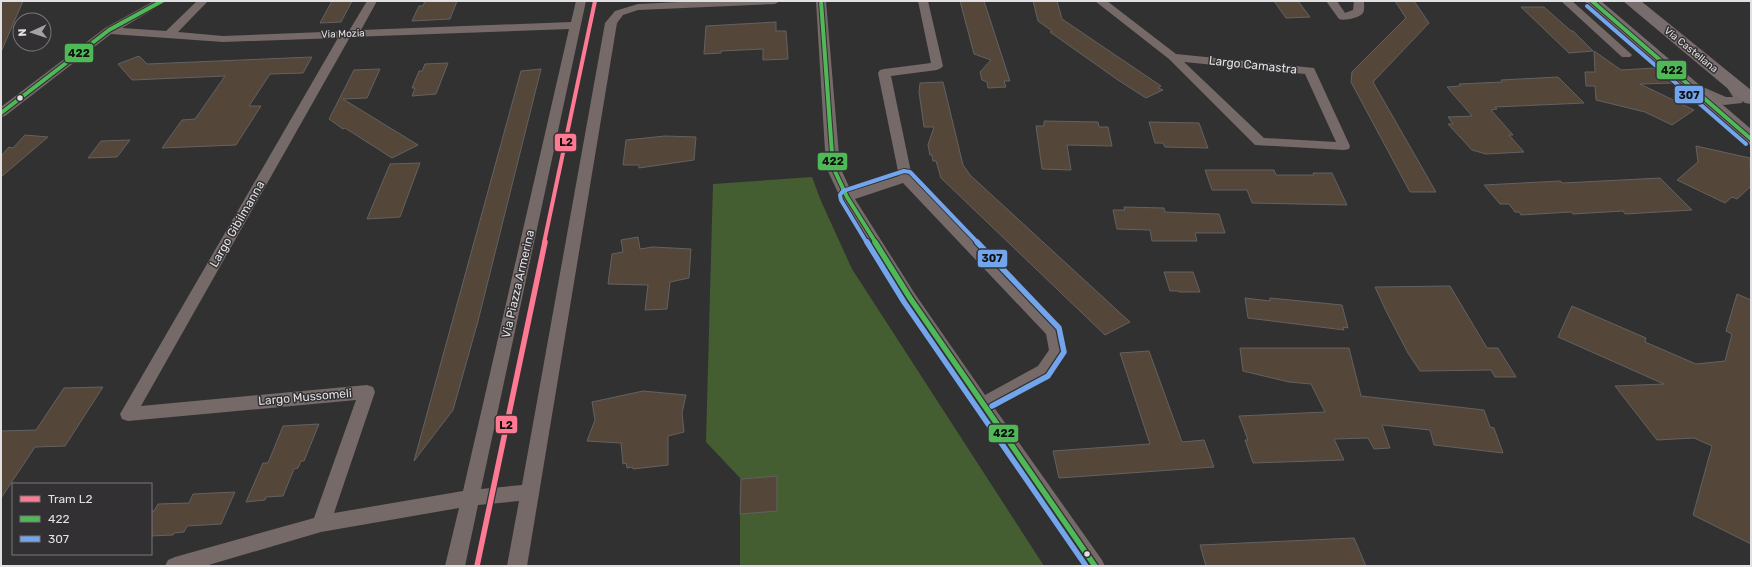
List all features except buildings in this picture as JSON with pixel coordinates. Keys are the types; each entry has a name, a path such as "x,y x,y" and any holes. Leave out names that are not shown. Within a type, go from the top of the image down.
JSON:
{"main road":[{"path":"1592,1 1751,138"},
{"name":"Via Castellana","path":"1631,1 1751,99"}],"street":[{"path":"1,113 110,30 162,1"},
{"path":"170,35 202,1"},
{"name":"Largo Gibilmanna","path":"128,414 350,34 372,1"},
{"name":"Via Piazza Armerina","path":"455,566 581,1"},
{"path":"517,566 611,23 615,15 625,10 638,7 775,1"},
{"path":"821,1 833,167 847,196 910,298 1095,566"},
{"path":"923,1 937,66 884,73 906,178 1052,332 1057,352 1044,371 982,404"},
{"name":"Largo Camastra","path":"1100,1 1172,56 1260,142 1344,146 1310,72 1172,56"},
{"path":"1331,1 1343,17 1358,12 1359,1"},
{"path":"1566,1 1626,55"},
{"name":"Via Mozia","path":"110,30 223,39 576,25"},
{"path":"1689,85 1710,96 1724,101 1738,100 1739,95 1727,79"},
{"path":"847,196 906,178"},
{"name":"Largo Mussomeli","path":"128,414 367,392 321,524"},
{"path":"175,566 321,524 471,498 530,492"}],"green space":[{"path":"812,177 821,201 852,269 1044,566 740,566 740,514 776,511 777,476 741,479 706,442 713,184"}],"tram line":[{"name":"L2","path":"477,566 595,1"}],"transit line":[{"name":"422","path":"1,113 109,30 162,1"},
{"name":"422","path":"821,1 833,167 847,197 910,298 1095,566"},
{"name":"422","path":"1592,1 1751,139"},
{"name":"307","path":"1587,6 1746,144"},
{"name":"307","path":"992,406 1048,376 1064,352 1059,328 910,172 904,171 843,191 840,195 841,200 904,302 1086,566"}]}
